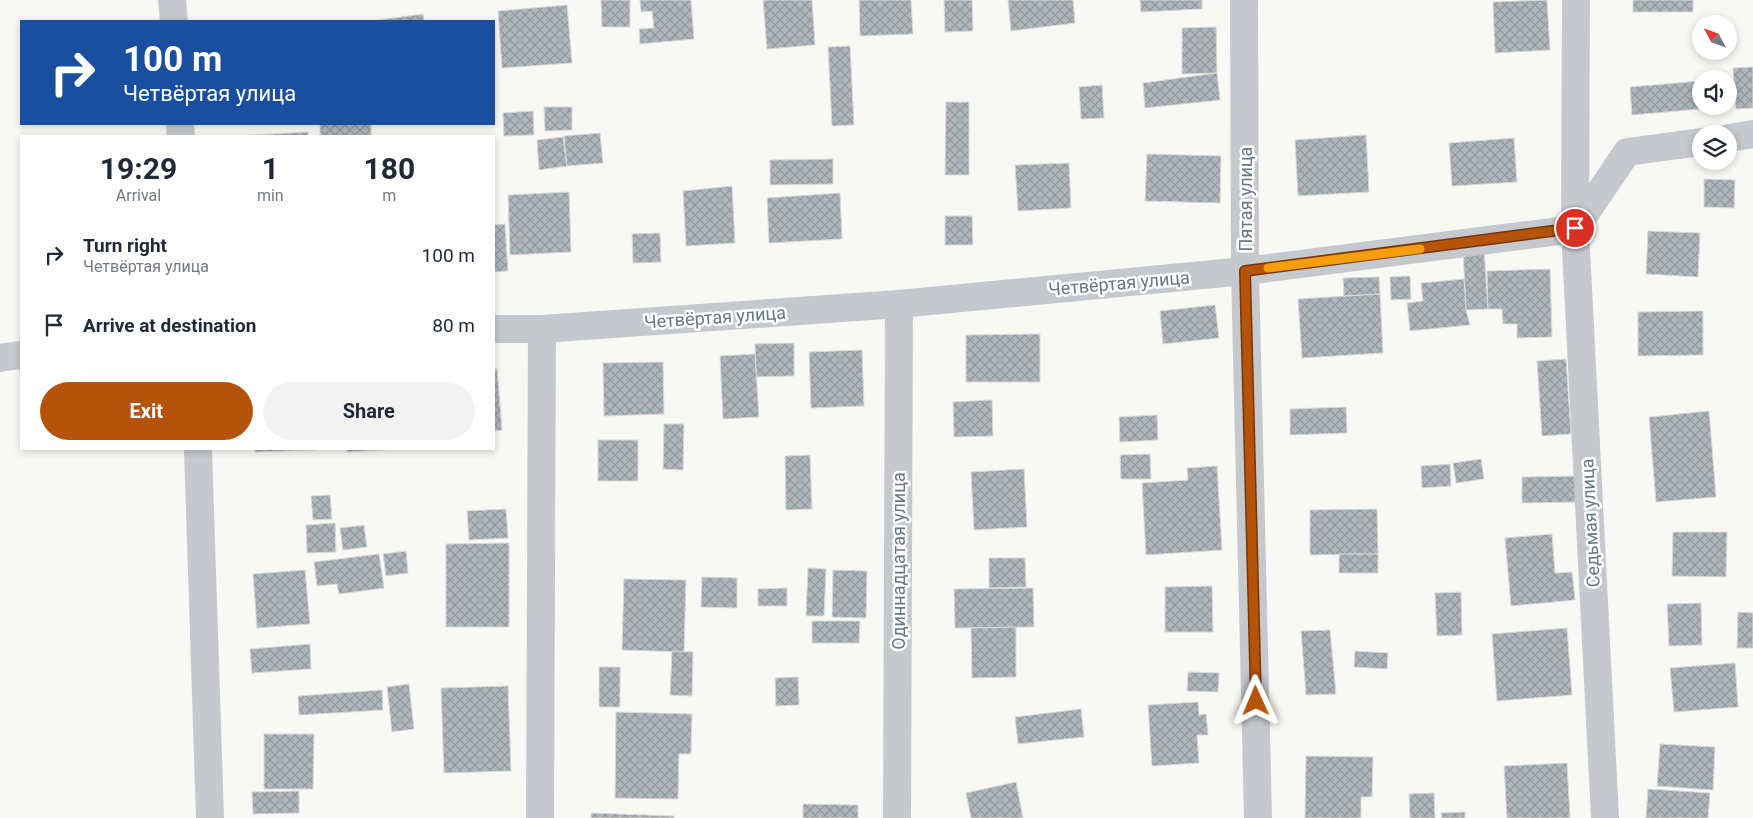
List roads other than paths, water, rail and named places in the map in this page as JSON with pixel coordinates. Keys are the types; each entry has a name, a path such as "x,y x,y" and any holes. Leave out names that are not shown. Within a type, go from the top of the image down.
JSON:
{"street":[{"path":"172,0 174,20"},
{"name":"Пятая улица","path":"1244,0 1245,271 1258,818"},
{"name":"Седьмая улица","path":"1576,0 1575,228 1605,818"},
{"path":"1737,137 1753,134"},
{"path":"1575,228 1627,152 1692,143"},
{"name":"Четвёртая улица","path":"495,329 542,328 899,304 1245,271 1575,228"},
{"name":"Одиннадцатая улица","path":"897,818 899,304"},
{"path":"540,818 542,328"},
{"path":"0,358 20,355"},
{"path":"198,450 210,818"}]}
